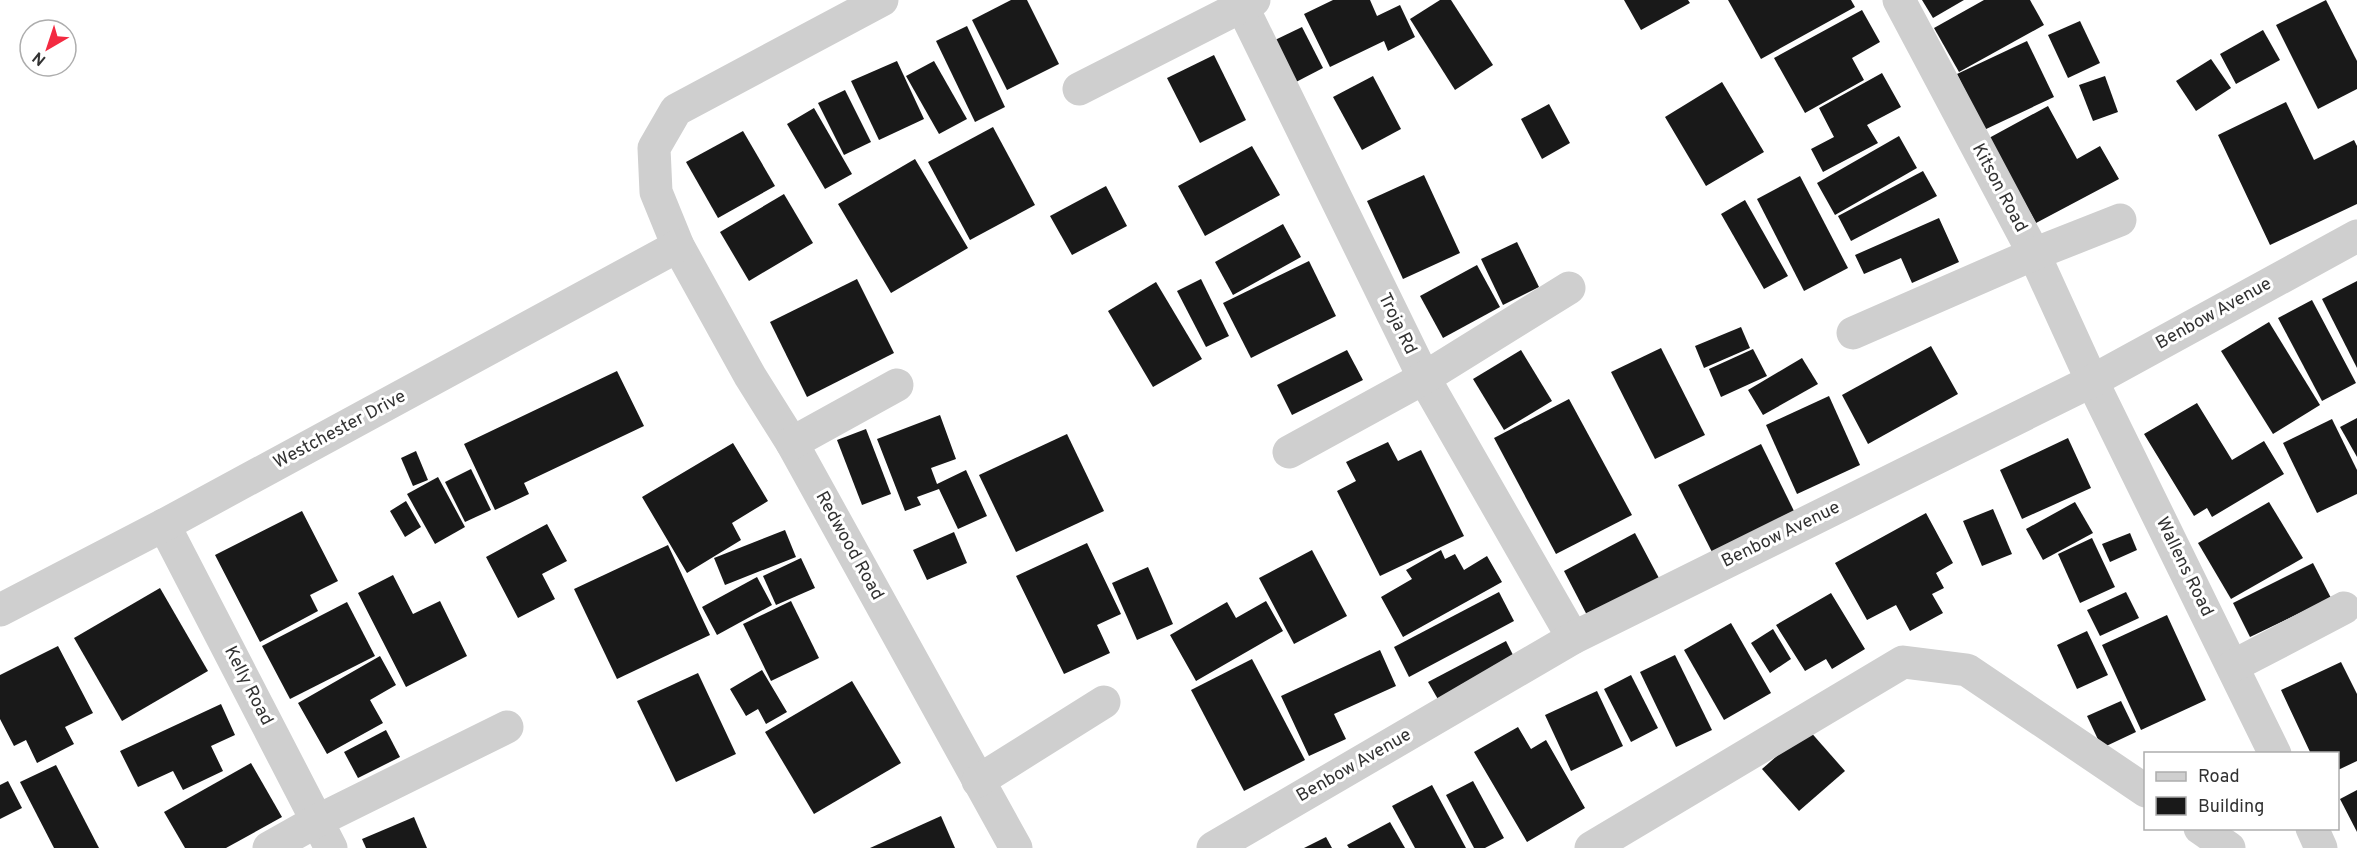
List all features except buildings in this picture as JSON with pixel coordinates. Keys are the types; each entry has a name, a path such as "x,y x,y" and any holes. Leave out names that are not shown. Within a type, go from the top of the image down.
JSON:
{"street":[{"name":"Redwood Road","path":"882,0 676,110 654,148 656,192 678,246 750,376 792,443 1016,848"},
{"name":"Kitson Road","path":"1899,0 2034,254 2092,381"},
{"path":"1080,89 1245,2"},
{"name":"Troja Rd","path":"1245,2 1424,378 1573,638"},
{"path":"1853,333 2034,254 2120,220"},
{"name":"Benbow Avenue","path":"1213,848 1573,638 2092,381 2357,236"},
{"name":"Westchester Drive","path":"0,610 164,525 678,246"},
{"path":"1289,453 1424,378 1569,288"},
{"name":"Wallens Road","path":"2092,381 2275,752"},
{"path":"792,443 897,386"},
{"name":"Kelly Road","path":"164,525 324,834"},
{"path":"2233,666 2344,608"},
{"path":"1592,848 1903,662 1968,670 2144,790"},
{"path":"978,781 1104,702"},
{"path":"269,848 324,834 507,727"},
{"path":"2203,830 2229,848"},
{"path":"2313,830 2321,848"}]}
